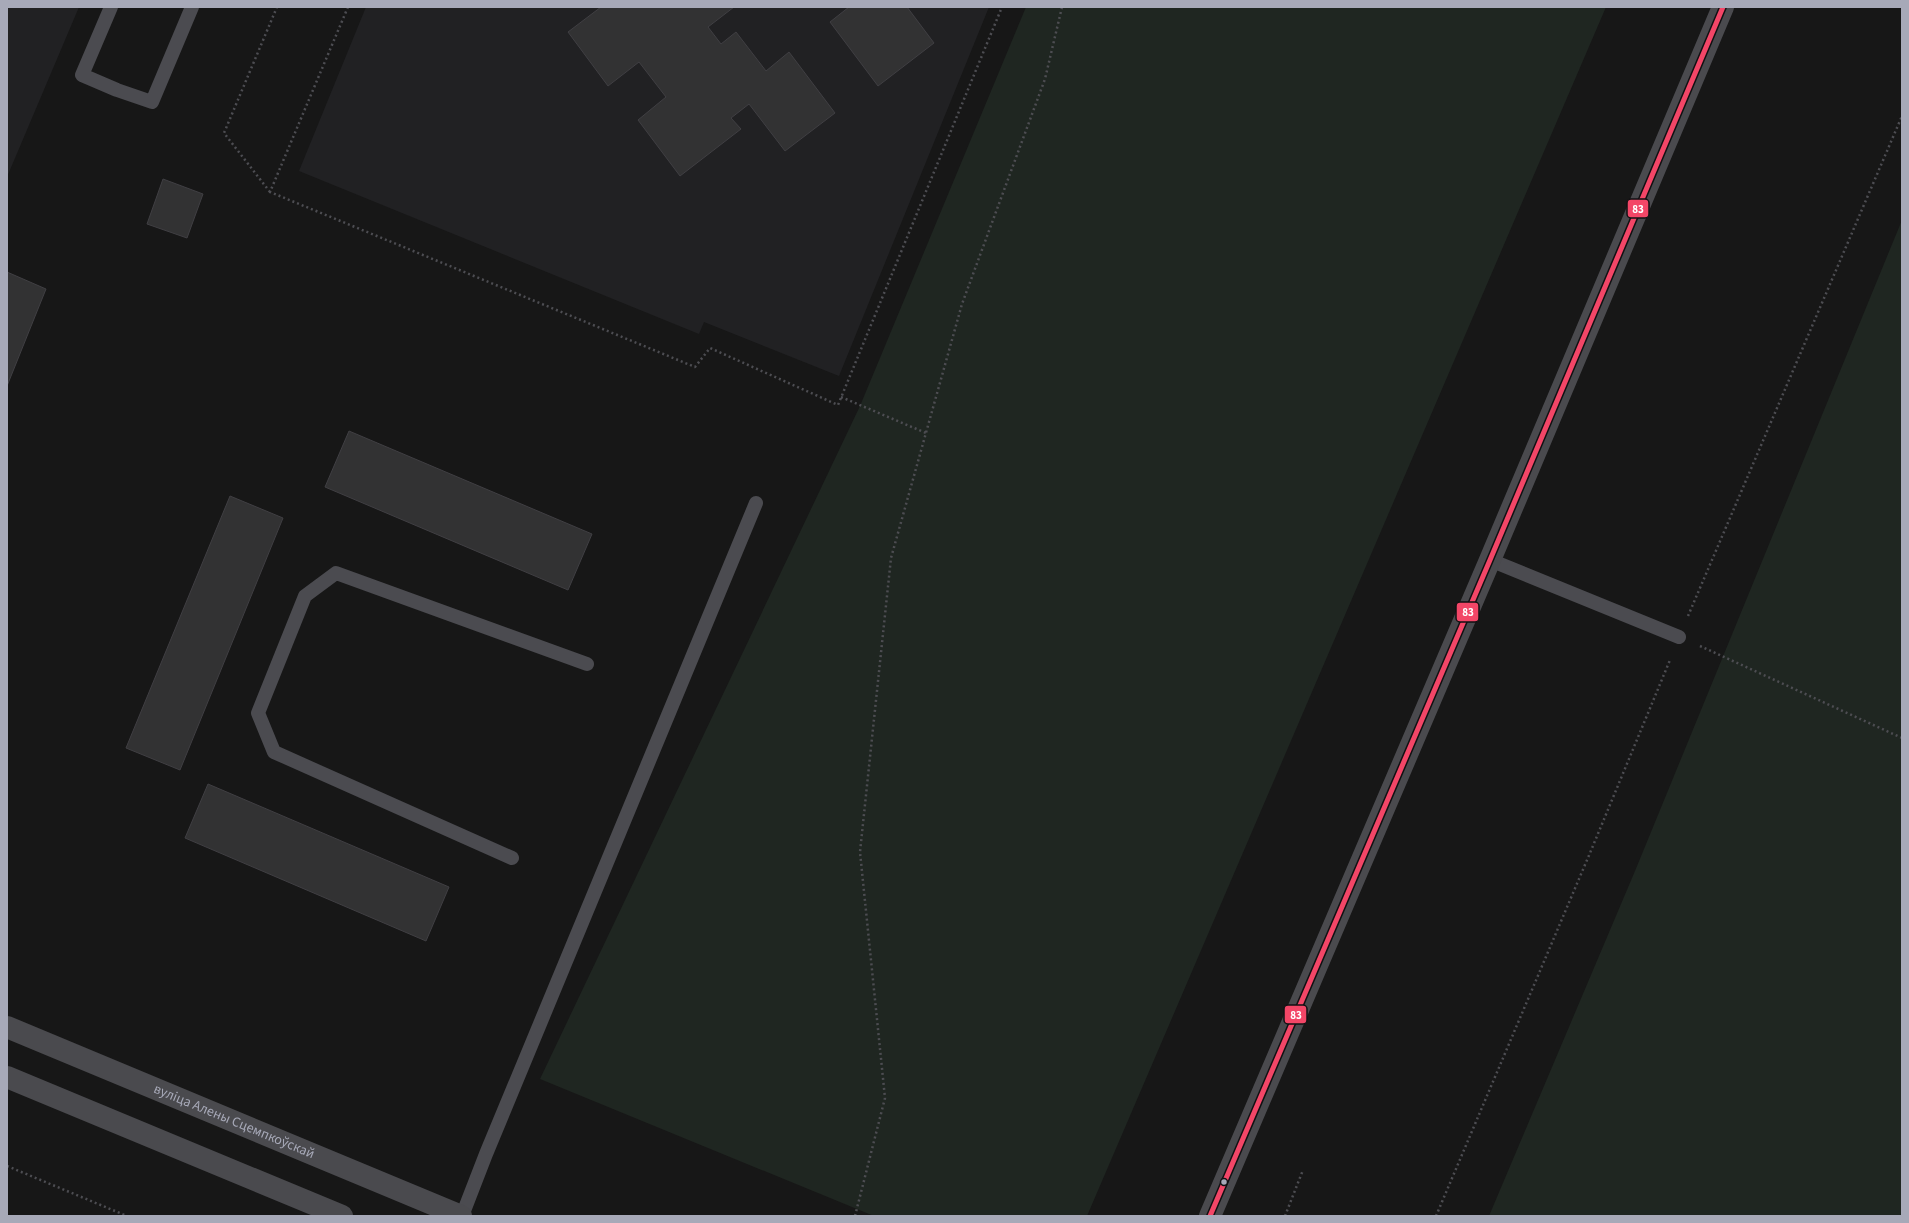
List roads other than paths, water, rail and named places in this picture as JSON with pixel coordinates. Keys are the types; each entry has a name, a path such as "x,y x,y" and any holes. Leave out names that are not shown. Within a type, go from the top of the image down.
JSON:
{"main road":[{"path":"1210,1216 1490,560 1723,7"},
{"name":"вуліца Алены Сцемпкоўскай","path":"7,1027 461,1216"},
{"path":"7,1077 342,1216"}],"lane":[{"path":"111,7 82,75 117,90 152,102 192,7"},
{"path":"461,1216 756,503"},
{"path":"1490,560 1679,637"},
{"path":"512,858 274,752 258,713 305,596 336,573 587,664"}]}
